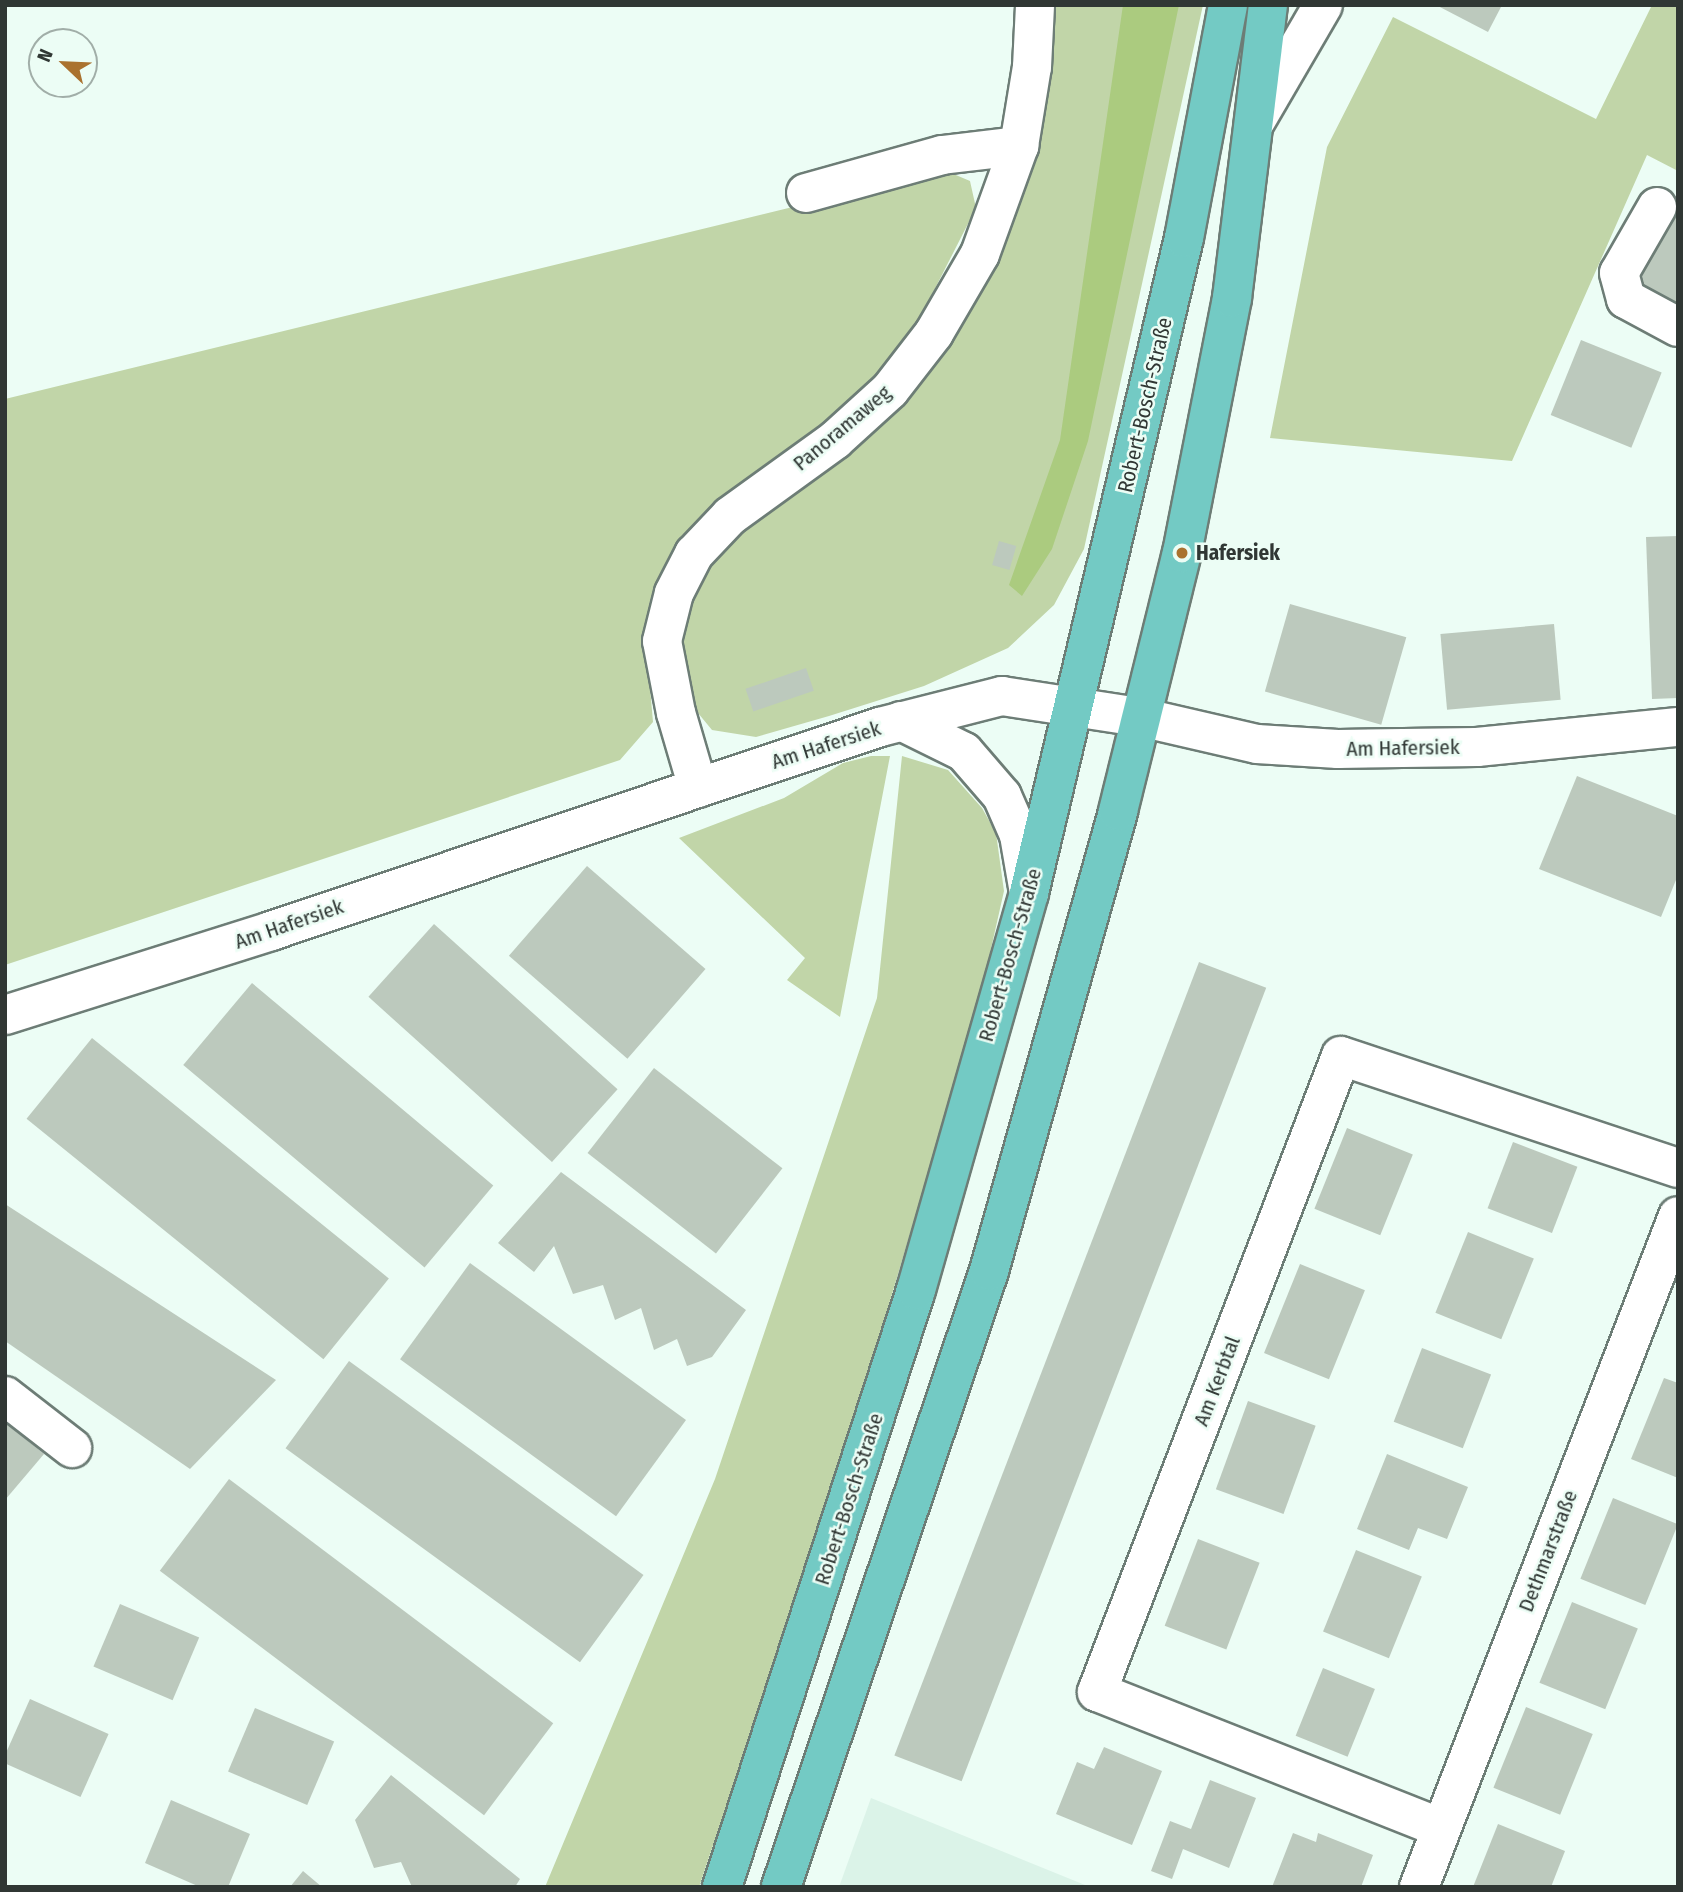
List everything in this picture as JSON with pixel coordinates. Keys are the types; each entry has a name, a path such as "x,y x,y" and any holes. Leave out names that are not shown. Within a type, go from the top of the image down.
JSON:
{"main road":[{"name":"Robert-Bosch-Straße","path":"722,1887 916,1290 1029,893 1184,238 1228,5"},
{"path":"781,1887 989,1271 1140,718 1182,552 1232,298 1268,5"}],"street":[{"name":"Panoramaweg","path":"698,788 676,713 662,641 674,593 694,554 730,516 835,440 904,371 934,333 980,254 1019,146 1032,67 1035,5"},
{"path":"1255,122 1323,5"},
{"path":"806,192 942,155 1019,146"},
{"path":"1657,207 1619,273 1626,299 1678,327"},
{"name":"Am Hafersiek","path":"5,1015 271,931 901,721 1002,696 1074,705 1257,744 1338,749 1477,747 1678,727"},
{"path":"901,721 964,752 1002,796 1019,835 1029,893"},
{"name":"Am Kerbtal","path":"1441,1828 1097,1692 1341,1056 1678,1168"},
{"name":"Dethmarstraße","path":"1419,1887 1678,1216"},
{"path":"5,1396 72,1448"}],"shaded area":[{"path":"871,1798 1090,1887 839,1887"}],"green space":[{"path":"1044,5 1203,5 1084,549 1054,605 1008,648 924,686 756,737 712,730 684,696 677,643 684,612 707,562 958,319"},
{"path":"1123,5 1179,5 1088,441 1052,549 1022,596 1009,585 1060,440"},
{"path":"1652,5 1678,5 1678,171 1647,155 1512,461 1270,438 1327,147 1393,17 1596,119"},
{"path":"944,170 970,181 976,208 922,314 850,408 729,499 646,641 653,722 620,760 5,965 5,399"},
{"path":"871,756 890,756 840,1017 787,980 805,958 679,838 784,798 843,763"},
{"path":"902,756 948,770 982,808 996,833 1004,891 979,1002 848,1442 699,1887 545,1887 715,1479 877,998"}],"building":[{"path":"1436,5 1502,5 1488,32"},
{"path":"1663,212 1678,218 1678,305 1632,286"},
{"path":"1581,340 1662,373 1631,448 1551,415"},
{"path":"1678,536 1678,698 1652,699 1646,537"},
{"path":"999,541 1016,546 1009,570 992,565"},
{"path":"1290,604 1406,637 1381,725 1265,691"},
{"path":"1554,624 1561,700 1447,710 1440,634"},
{"path":"806,668 814,691 753,712 745,689"},
{"path":"1577,776 1678,816 1678,875 1661,917 1539,869"},
{"path":"587,866 705,969 627,1059 509,956"},
{"path":"434,924 618,1089 552,1162 368,997"},
{"path":"1199,962 1266,988 962,1781 894,1756"},
{"path":"252,983 493,1185 425,1267 183,1065"},
{"path":"92,1038 389,1278 323,1359 27,1119"},
{"path":"654,1068 782,1168 716,1253 588,1153"},
{"path":"1347,1128 1413,1155 1380,1235 1314,1209"},
{"path":"1513,1142 1577,1167 1552,1233 1488,1208"},
{"path":"561,1172 746,1310 712,1357 687,1366 677,1339 654,1350 641,1308 615,1320 603,1285 573,1294 554,1246 534,1272 498,1243"},
{"path":"5,1204 276,1380 190,1469 5,1341"},
{"path":"1468,1232 1534,1259 1501,1339 1435,1313"},
{"path":"470,1263 686,1420 616,1516 400,1359"},
{"path":"1300,1264 1365,1290 1329,1379 1264,1353"},
{"path":"1422,1348 1491,1375 1463,1448 1394,1422"},
{"path":"349,1361 643,1575 580,1662 286,1448"},
{"path":"1664,1378 1678,1383 1678,1478 1631,1459"},
{"path":"1248,1401 1316,1426 1284,1514 1216,1489"},
{"path":"5,1422 44,1454 5,1500"},
{"path":"1387,1454 1468,1487 1447,1539 1418,1528 1409,1550 1357,1529"},
{"path":"229,1479 553,1723 484,1815 160,1571"},
{"path":"1613,1498 1678,1524 1645,1605 1580,1579"},
{"path":"1198,1539 1260,1563 1226,1649 1165,1626"},
{"path":"1356,1550 1422,1577 1389,1658 1323,1632"},
{"path":"1572,1602 1638,1629 1605,1709 1539,1683"},
{"path":"120,1604 199,1638 173,1700 93,1667"},
{"path":"1323,1668 1375,1689 1348,1757 1296,1736"},
{"path":"30,1699 109,1734 81,1797 5,1763 5,1755"},
{"path":"1526,1707 1593,1734 1560,1815 1493,1788"},
{"path":"255,1708 334,1742 307,1805 228,1772"},
{"path":"1104,1747 1162,1771 1132,1845 1056,1814 1077,1762 1094,1769"},
{"path":"391,1775 520,1879 515,1887 412,1887 401,1862 374,1868 355,1820"},
{"path":"1210,1780 1256,1798 1229,1868 1183,1849 1172,1879 1151,1871 1170,1821 1191,1829"},
{"path":"171,1800 250,1834 228,1887 200,1887 145,1863"},
{"path":"1498,1824 1565,1851 1551,1887 1473,1887"},
{"path":"1293,1833 1316,1842 1318,1833 1373,1855 1361,1887 1272,1887"},
{"path":"303,1871 322,1887 290,1887"}],"place":[{"name":"Hafersiek","path":"1182,553"}]}
